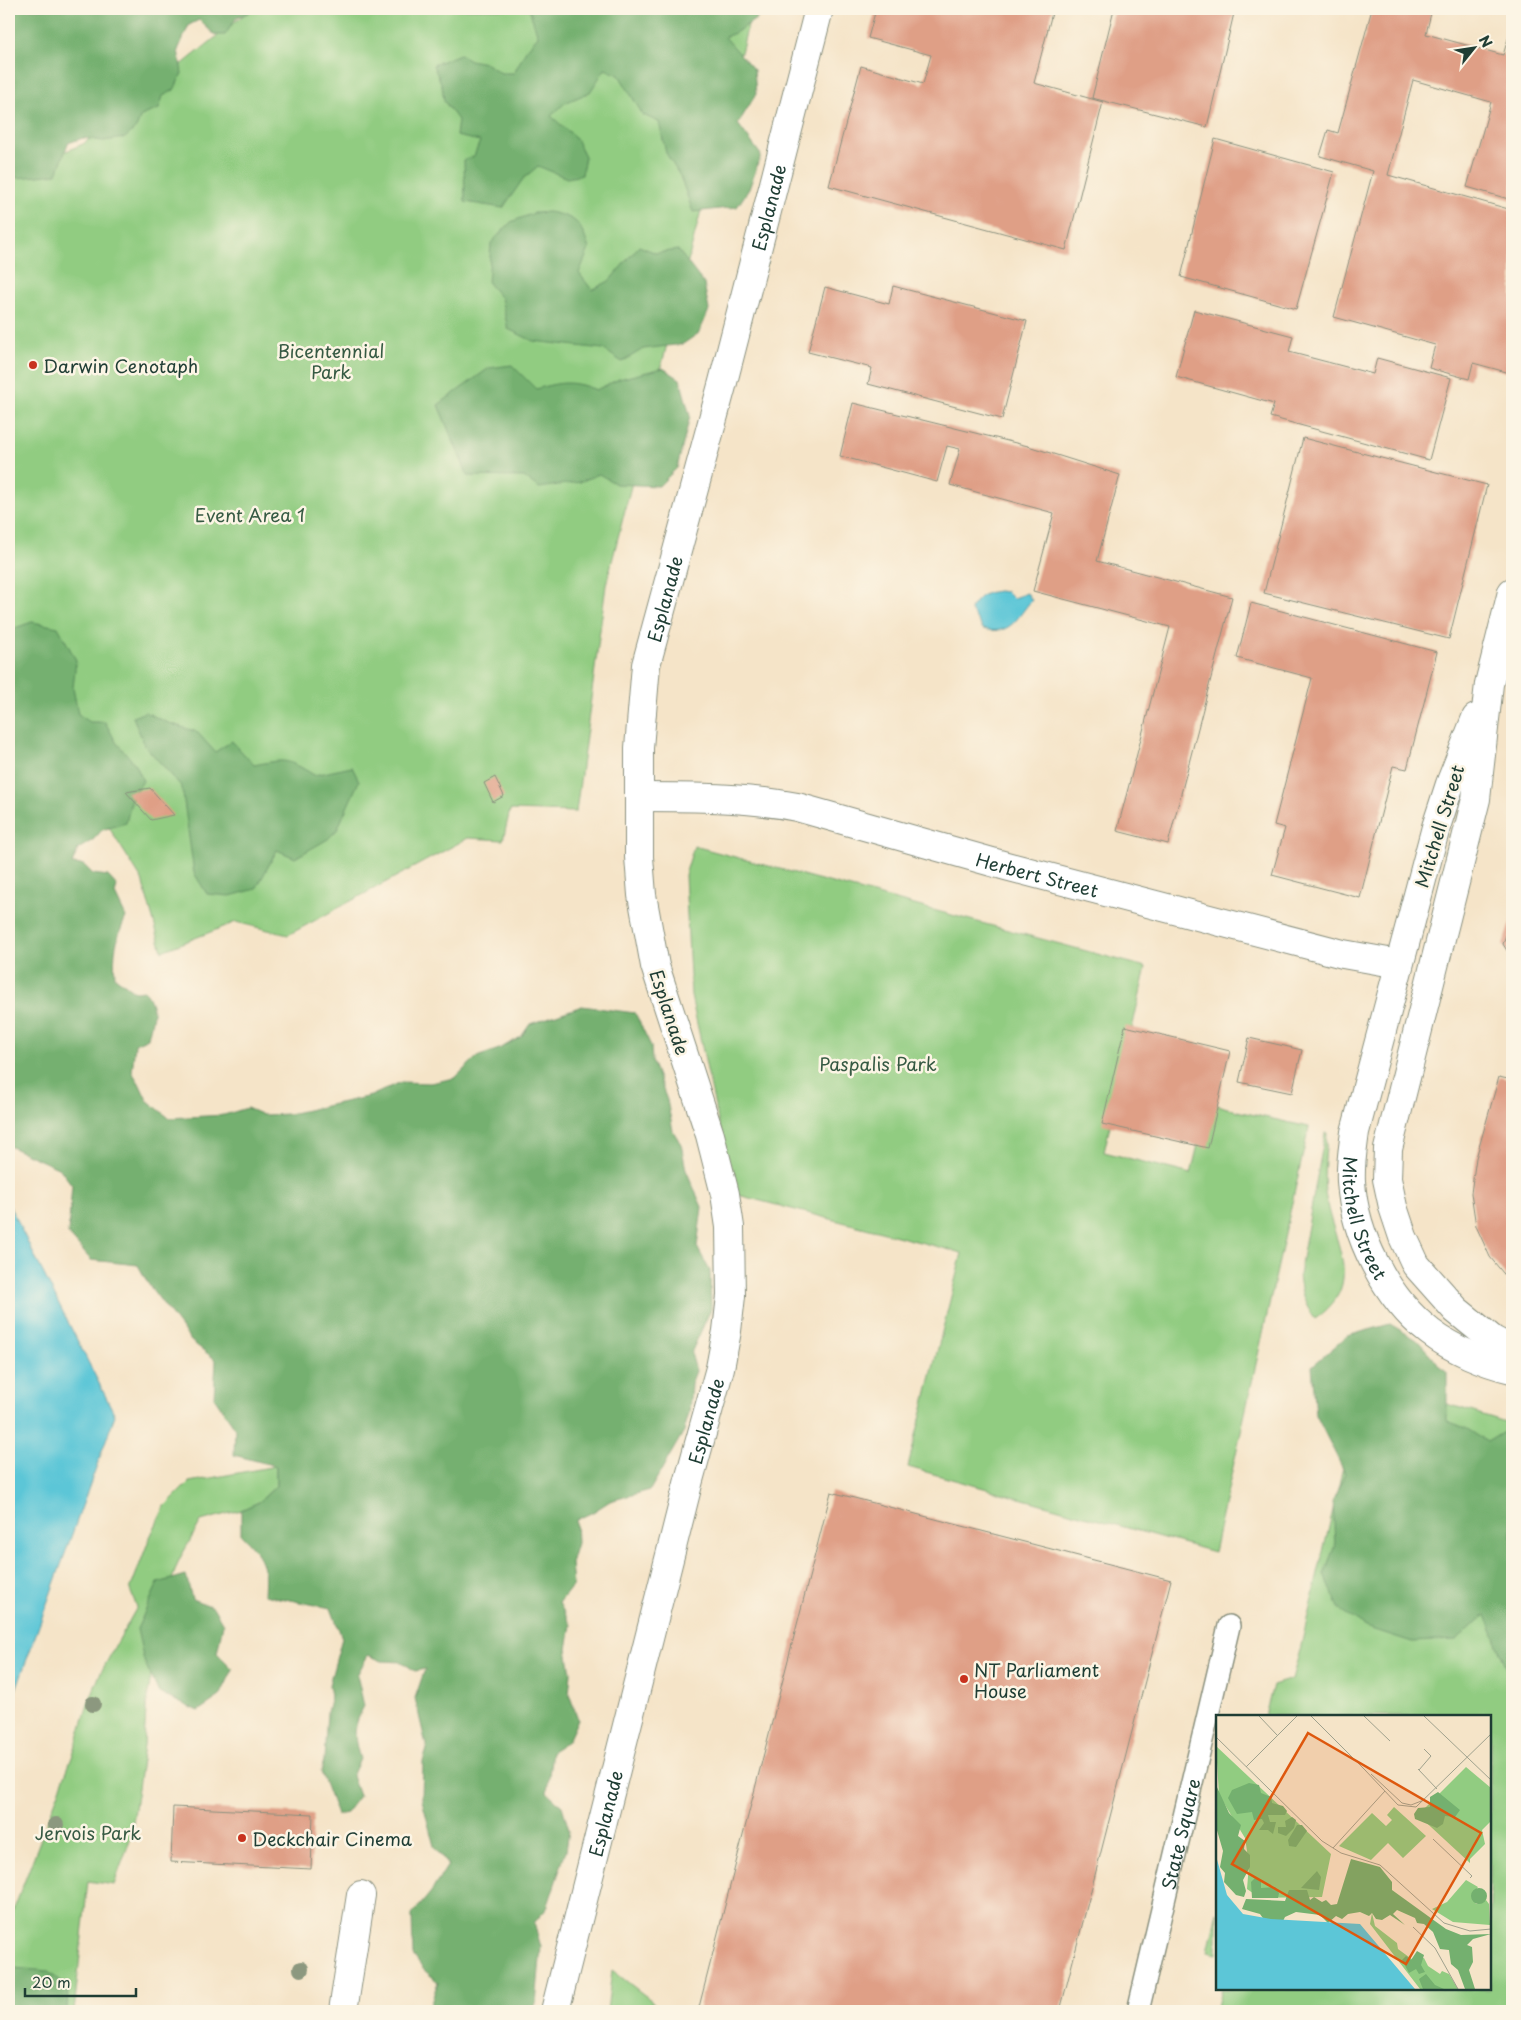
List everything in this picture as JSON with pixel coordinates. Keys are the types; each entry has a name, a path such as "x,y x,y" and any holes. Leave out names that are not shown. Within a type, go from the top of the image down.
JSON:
{"street":[{"name":"Esplanade","path":"555,2011 687,1489 720,1368 731,1296 730,1227 720,1172 710,1135 668,1009 649,937 642,896 639,857 639,748 646,665 723,382 819,9"},
{"name":"Mitchell Street","path":"1489,684 1476,799 1388,1149 1387,1179 1393,1207 1403,1237 1416,1265 1389,1286 1374,1264 1356,1216 1351,1180 1351,1163 1356,1132 1436,827 1450,784 1489,684 1512,592"},
{"name":"Herbert Street","path":"639,797 731,798 766,801 797,807 1006,866 1343,954 1399,964 1432,975"},
{"path":"1416,1265 1456,1310 1493,1340 1512,1350"},
{"path":"1389,1286 1401,1302 1430,1332 1480,1359 1512,1369"},
{"name":"State Square","path":"1138,2011 1229,1626"},
{"path":"343,2011 361,1895"}],"green space":[{"path":"9,9 253,9 237,17 225,35 215,35 199,20 189,25 178,50 182,73 174,90 163,96 159,109 141,116 136,128 125,138 103,141 83,138 68,143 57,174 18,178 9,176"},
{"name":"Bicentennial Park","path":"251,9 752,9 606,585 576,812 510,810 503,840 468,838 288,935 236,922 162,951 142,880 9,669 9,175 83,144"},
{"path":"529,9 771,9 735,33 725,37 754,70 756,94 738,124 761,155 749,189 737,207 693,212 680,176 666,153 659,122 643,115 619,75 605,69 590,92 565,103 551,116 575,137 585,156 582,175 567,178 538,166 523,179 503,208 465,202 464,160 474,156 480,141 456,136 458,120 444,101 442,85 433,65 460,54 470,60 485,63 501,73 514,73 526,50 538,36"},
{"path":"549,212 572,219 583,232 589,249 579,273 592,290 609,281 639,246 656,253 678,250 704,284 709,310 699,333 683,344 643,349 622,362 603,349 533,341 508,329 501,298 488,283 491,243 511,222 534,213"},
{"path":"512,365 536,389 573,383 596,390 619,379 663,368 680,379 690,416 677,468 659,486 616,484 599,474 580,482 539,488 524,477 468,476 438,405 489,368"},
{"path":"32,622 58,627 76,660 73,688 78,714 90,722 105,722 116,742 136,765 143,781 132,798 126,823 102,830 93,840 78,849 72,864 84,865 93,874 108,876 117,886 115,894 126,917 116,946 114,960 115,977 135,992 145,991 153,1009 148,1038 135,1044 132,1072 147,1100 169,1118 224,1115 247,1108 263,1115 289,1114 371,1096 401,1082 430,1083 455,1078 477,1057 499,1049 521,1037 530,1024 582,1006 635,1013 651,1046 652,1061 667,1100 673,1131 681,1144 686,1170 702,1207 697,1247 710,1271 711,1309 691,1353 696,1371 691,1384 689,1413 684,1431 650,1490 610,1501 576,1520 577,1543 571,1563 573,1585 559,1603 571,1625 567,1649 571,1673 569,1694 578,1719 568,1741 552,1751 547,1792 562,1806 569,1830 566,1851 547,1908 534,1923 541,1947 536,2004 531,2011 430,2011 430,2005 438,1982 423,1969 413,1955 412,1915 431,1892 448,1865 434,1846 422,1800 423,1762 427,1749 415,1698 425,1669 415,1671 402,1662 382,1661 368,1655 357,1675 364,1706 355,1732 360,1759 352,1776 359,1796 346,1813 337,1815 321,1772 324,1760 327,1712 331,1696 329,1685 342,1638 331,1608 264,1595 264,1568 262,1562 255,1550 241,1535 241,1510 259,1502 276,1486 276,1466 234,1455 235,1428 214,1397 216,1360 191,1341 149,1285 138,1265 91,1260 68,1234 72,1185 60,1169 9,1146 9,630"},
{"path":"145,712 166,722 197,732 215,752 232,741 254,765 286,761 314,775 352,767 359,781 337,830 328,839 295,858 277,850 256,889 230,896 207,894 194,873 182,787 145,746 133,717"},
{"name":"Paspalis Park","path":"694,846 1146,967 1104,1152 1191,1174 1208,1102 1237,1111 1309,1127 1214,1552 908,1467 962,1253 734,1194 691,996 685,875"},
{"path":"1325,1133 1327,1133 1324,1169 1325,1191 1342,1260 1343,1275 1340,1290 1331,1305 1315,1319 1304,1298 1299,1275"},
{"path":"1390,1324 1417,1340 1447,1373 1447,1421 1466,1428 1487,1442 1512,1427 1512,1681 1486,1615 1456,1640 1412,1642 1366,1627 1340,1610 1324,1574 1335,1545 1333,1500 1345,1473 1316,1415 1312,1366 1347,1336"},
{"path":"1364,1378 1512,1424 1512,2011 1216,2011 1221,1990 1491,1990 1491,1715 1265,1715 1273,1685 1292,1679"},
{"name":"Jervois Park","path":"276,1466 276,1486 259,1502 241,1510 201,1521 179,1560 160,1612 131,1837 114,1885 88,1881 74,2011 9,2011 9,1922 74,1752 88,1704 100,1674 137,1607 130,1590 150,1537 165,1506 189,1482"},
{"path":"186,1575 192,1599 213,1607 223,1624 217,1653 233,1669 220,1696 198,1711 159,1693 144,1661 137,1629 158,1583"},
{"path":"1216,1916 1216,1953 1208,1951"},
{"path":"15,1968 47,1971 68,1987 67,2011 9,2011 9,1973"},
{"path":"612,1970 665,2011 607,2011"}],"water":[{"path":"998,591 1007,592 1013,598 1027,593 1032,600 1007,628 993,631 983,629 970,609 982,596"},
{"path":"9,1205 115,1415 9,1709"}],"building":[{"path":"876,9 1053,9 1034,83 1103,102 1066,250 829,186 861,66 923,84 931,55 868,38"},
{"path":"1114,9 1235,9 1207,127 1092,98"},
{"path":"1372,9 1432,9 1426,34 1503,55 1512,26 1512,200 1467,187 1491,102 1413,80 1388,175 1512,210 1512,366 1510,373 1473,363 1469,379 1429,368 1435,345 1334,317 1373,171 1320,156 1328,130 1338,133"},
{"path":"1215,139 1334,172 1296,309 1181,277"},
{"path":"893,286 1027,321 1002,419 868,384 872,368 808,352 825,287 889,304"},
{"path":"1194,310 1293,336 1289,352 1373,374 1377,358 1451,378 1429,460 1270,417 1274,404 1176,377"},
{"path":"853,403 1028,446 1120,475 1097,561 1232,597 1168,844 1117,831 1170,627 1033,591 1054,513 950,485 960,449 947,446 937,482 840,456"},
{"path":"1303,438 1487,485 1449,639 1264,593"},
{"path":"1251,603 1437,652 1407,769 1393,766 1360,898 1272,875 1285,828 1274,825 1312,678 1237,658"},
{"path":"495,777 504,796 493,802 484,783"},
{"path":"150,788 174,815 151,820 126,792"},
{"path":"1512,917 1512,959 1503,944"},
{"path":"1125,1026 1230,1051 1208,1148 1102,1124"},
{"path":"1249,1038 1302,1050 1292,1093 1239,1082"},
{"path":"1499,1077 1512,1080 1512,1284 1490,1257 1476,1226 1471,1193 1476,1158"},
{"name":"NT Parliament House","path":"831,1492 1171,1580 1060,2011 698,2011"},
{"name":"Deckchair Cinema","path":"173,1807 313,1814 311,1869 171,1862"}],"place":[{"name":"Darwin Cenotaph","path":"33,365"},
{"name":"NT Parliament House","path":"964,1679"},
{"name":"Deckchair Cinema","path":"242,1838"}],"park label":[{"name":"Event Area 1","path":"250,514"}]}
